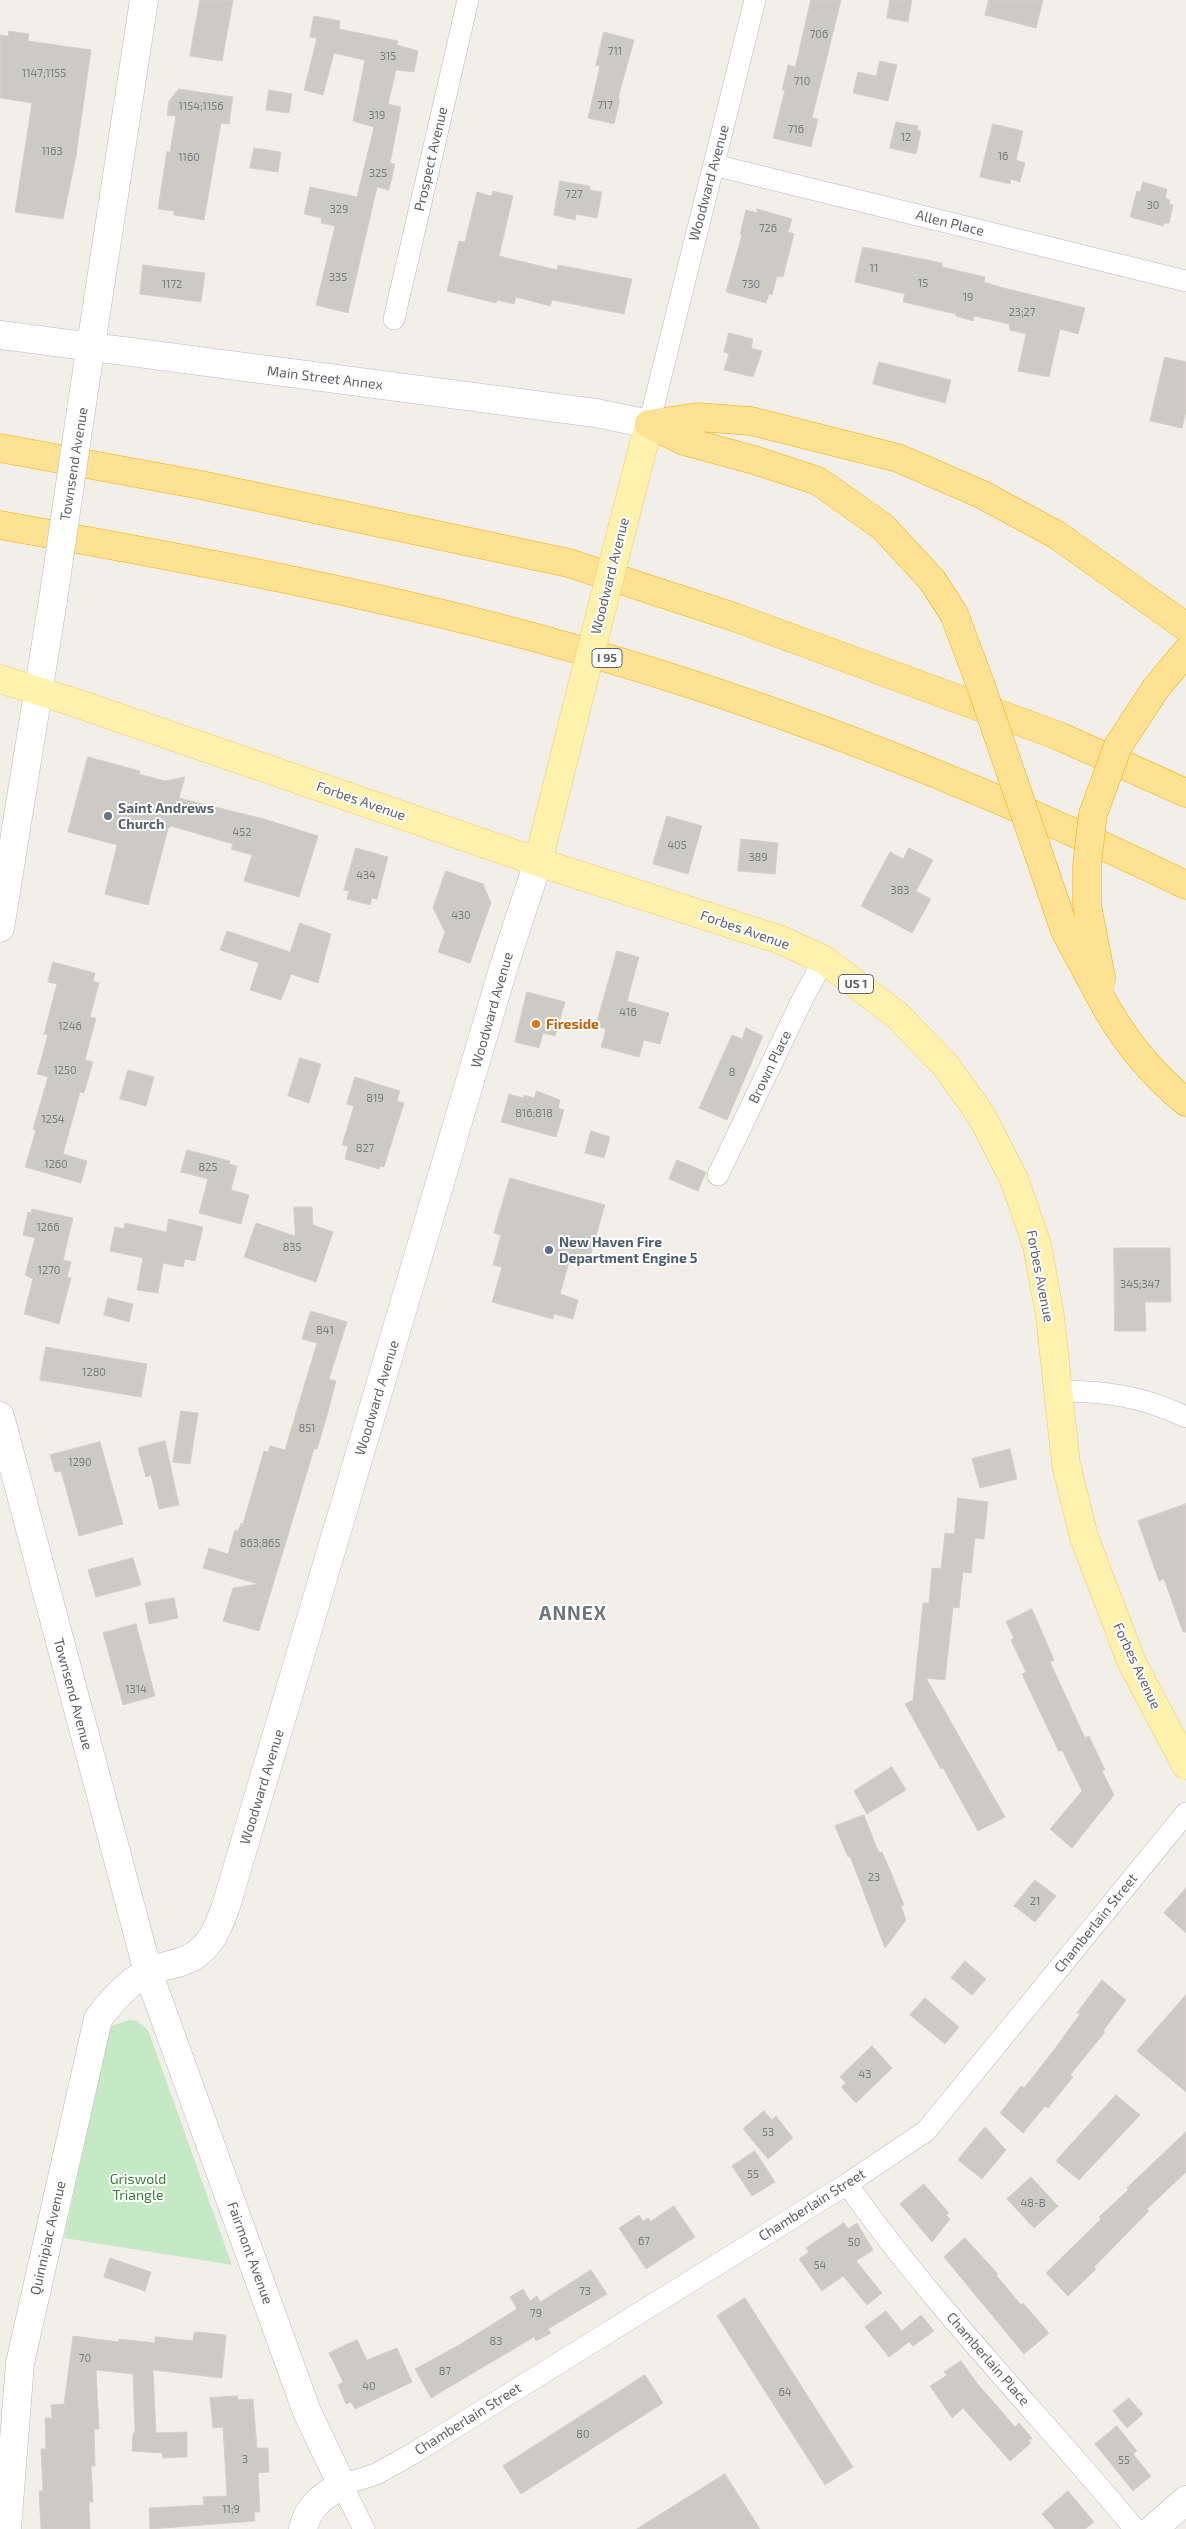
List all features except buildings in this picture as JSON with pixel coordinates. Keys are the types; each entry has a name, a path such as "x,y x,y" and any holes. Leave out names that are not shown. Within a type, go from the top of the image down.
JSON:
{"highway":[{"path":"649,424 698,417 751,421 898,458 981,494 1057,535 1186,627"},
{"path":"649,424 684,442 754,460 818,481 882,527 932,580 954,614 981,686 1065,931 1121,1033 1160,1081 1186,1102"},
{"path":"0,448 201,485 569,563 734,617 1059,736 1186,793"},
{"name":"I 95","path":"0,525 318,585 466,620 625,664 776,713 928,770 1077,833 1186,885"},
{"path":"1106,1007 1087,906 1087,864 1094,814 1118,746 1156,688 1186,652"}],"main road":[{"name":"Townsend Avenue","path":"0,928 7,836 38,690 53,600 144,0"},
{"name":"Main Street Annex","path":"0,335 596,414 649,424"},
{"name":"Woodward Avenue","path":"148,1972 186,1960 207,1945 216,1933 226,1906 504,966 538,862 649,424"},
{"name":"Forbes Avenue","path":"0,679 38,690 538,862 781,940 824,960 898,1016 946,1066 981,1115 1014,1179 1037,1245 1050,1316 1066,1464 1084,1537 1132,1663 1186,1765"},
{"name":"Townsend Avenue","path":"0,1416 148,1972"},
{"name":"Fairmont Avenue","path":"148,1972 307,2412 342,2485"},
{"name":"Quinnipiac Avenue","path":"8,2529 20,2363 98,2019 114,1999 148,1972"},
{"path":"303,2529 307,2516 316,2502 342,2485"},
{"path":"1153,2529 1186,2500"}],"street":[{"name":"Prospect Avenue","path":"394,319 468,0"},
{"name":"Woodward Avenue","path":"649,424 755,0"},
{"name":"Allen Place","path":"714,165 1186,281"},
{"name":"Brown Place","path":"718,1175 804,996 824,960"},
{"path":"1057,1391 1102,1391 1161,1405 1186,1417"},
{"name":"Chamberlain Street","path":"342,2485 376,2474 414,2453 846,2184 926,2131 1186,1813"},
{"name":"Chamberlain Place","path":"846,2184 953,2318 1135,2529"},
{"name":"Fairmont Avenue","path":"342,2485 364,2529"}],"green space":[{"name":"Griswold Triangle","path":"129,2020 137,2021 148,2030 232,2265 64,2238 109,2032 112,2026"}],"place":[{"name":"Saint Andrews Church","path":"108,816"},
{"name":"Fireside","path":"536,1024"},
{"name":"New Haven Fire Department Engine 5","path":"549,1250"}],"district":[{"name":"ANNEX","path":"573,1614"}]}
